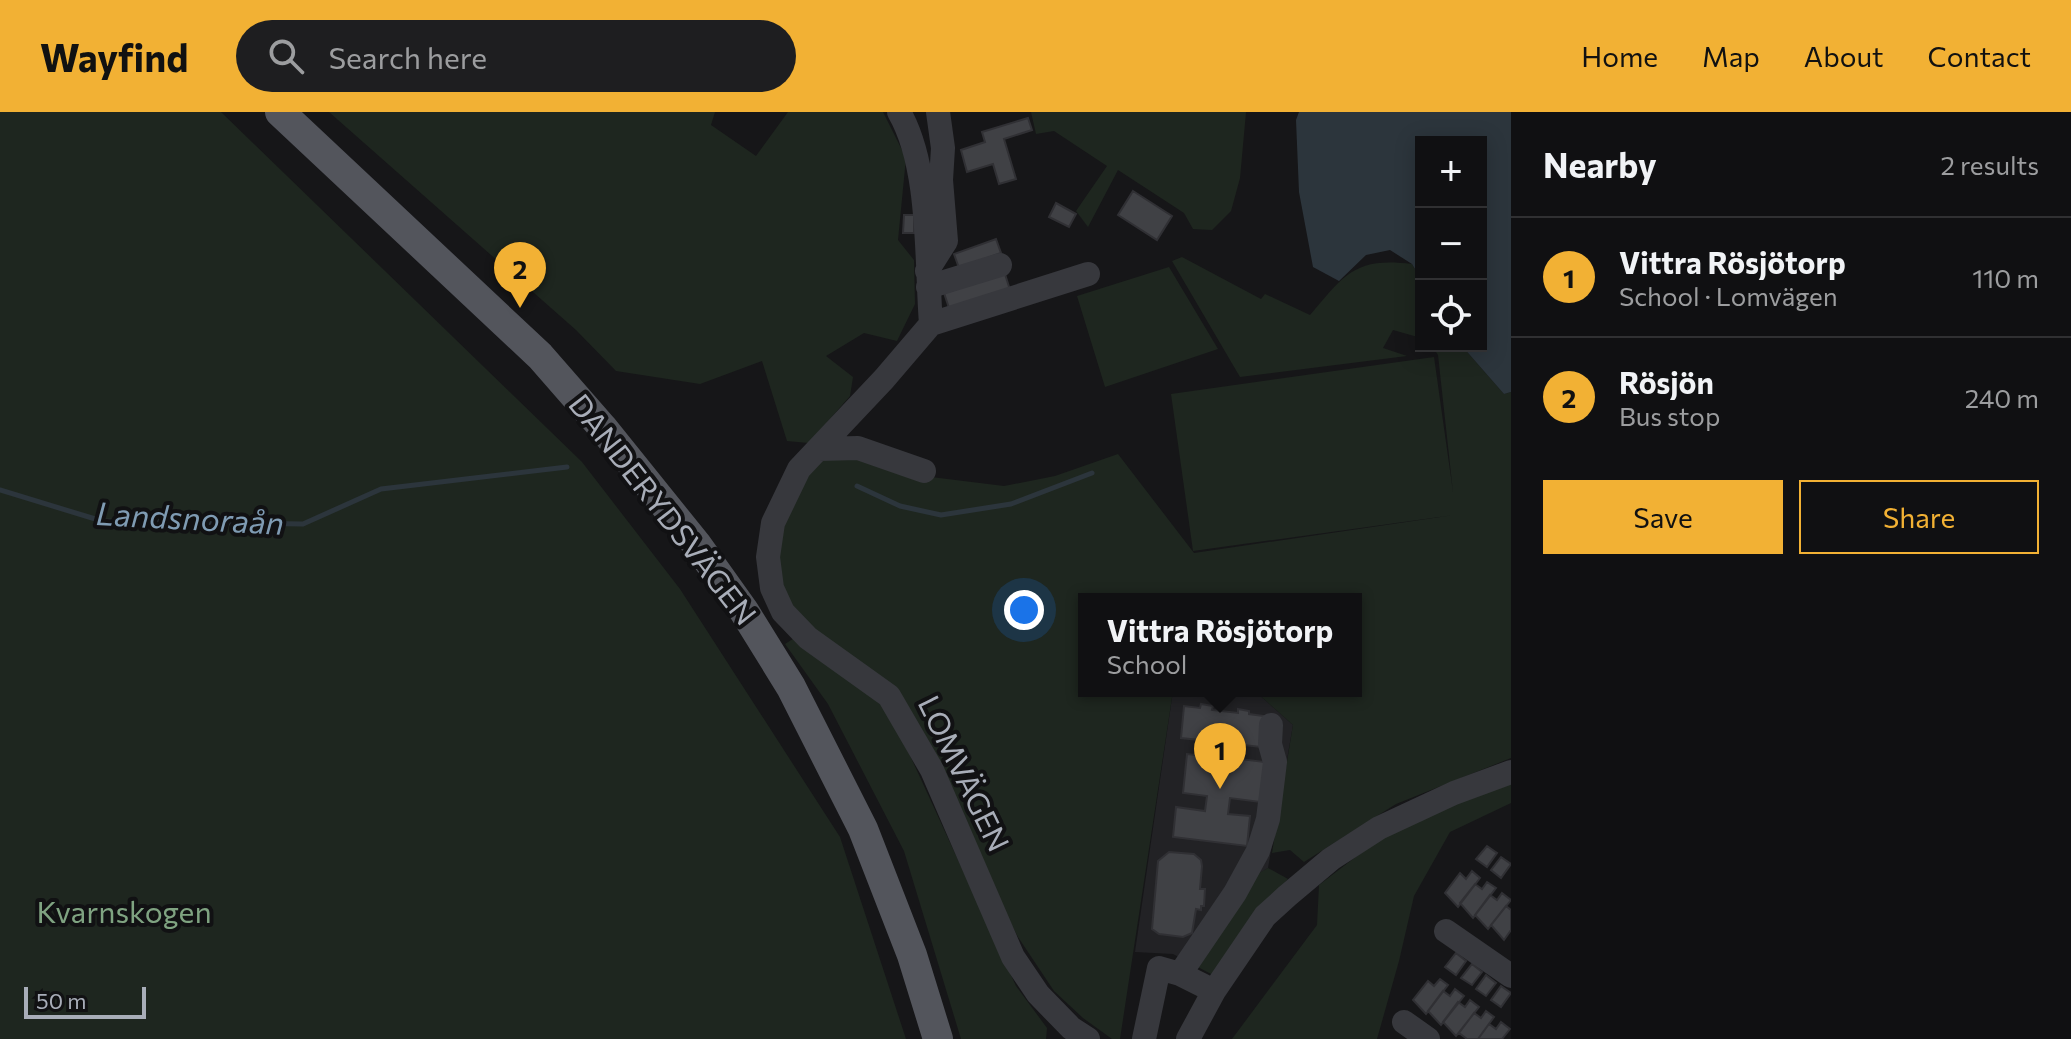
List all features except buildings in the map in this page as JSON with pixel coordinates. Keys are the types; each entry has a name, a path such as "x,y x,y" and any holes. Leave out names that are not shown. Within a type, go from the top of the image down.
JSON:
{"main road":[{"name":"DANDERYDSVÄGEN","path":"280,112 540,356 697,545 744,611 791,687 863,829 912,955 938,1039"}],"street":[{"path":"899,112 916,156 932,182"},
{"path":"938,112 943,148 932,182 928,279 931,324 1088,274"},
{"path":"928,279 1000,265"},
{"name":"LOMVÄGEN","path":"931,324 799,469 773,523 768,557 772,588 783,612 808,638 889,696 932,770 1013,957 1038,994 1071,1028 1088,1039"},
{"path":"818,449 858,448 924,471"},
{"path":"1180,974 1235,893 1258,851 1268,819 1275,762 1270,744 1271,725"},
{"path":"1188,1039 1214,991 1265,916 1331,859 1379,828 1454,793 1511,772"},
{"path":"1446,931 1511,976"},
{"path":"1144,1039 1159,968 1180,974 1214,991"},
{"path":"1404,1022 1428,1039"}],"shaded area":[{"path":"1299,112 1511,112 1511,392 1504,394 1467,352 1487,352 1487,136 1415,136 1415,269 1390,250 1366,255 1339,281 1313,267 1299,192 1296,120"},
{"path":"1172,697 1262,697 1293,725 1268,868 1254,877 1194,965 1173,954 1135,952"}],"green space":[{"name":"Kvarnskogen","path":"0,112 221,112 582,462 680,589 840,837 906,1039 0,1039"},
{"path":"329,112 715,112 711,125 756,156 788,112 883,112 906,158 898,240 914,260 915,304 897,341 864,333 826,356 853,377 850,396 809,443 787,441 762,361 700,384 616,371 576,330"},
{"path":"1031,112 1246,112 1240,178 1231,211 1212,230 1193,229 1184,213 1118,170 1088,227 1076,211 1107,166 1054,131 1036,134"},
{"path":"1182,257 1261,299 1265,294 1310,315 1343,279 1364,266 1393,262 1412,264 1415,269 1415,336 1393,330 1383,348 1407,356 1240,377 1172,261"},
{"path":"1169,267 1218,349 1105,387 1077,296"},
{"path":"1436,352 1467,352 1504,394 1511,392 1511,758 1396,804 1304,862 1290,850 1272,853 1293,725 1262,697 1362,697 1362,593 1078,593 1078,697 1172,697 1120,1039 1112,1039 1083,1018 1054,991 1018,937 891,690 798,617 781,583 773,541 810,470 824,460 859,457 923,476 1004,486 1055,476 1118,454 1194,553 1454,515 1193,551 1171,394 1434,357 1453,492"},
{"path":"796,637 890,712 1016,986 1047,1028 1046,1039 961,1039 904,851 828,704 785,644"},
{"path":"1511,783 1511,803 1450,832 1414,896 1377,1039 1232,1039 1317,925 1319,885 1374,843 1424,816"},
{"path":"1268,868 1288,879 1249,919 1213,975 1194,965 1254,876"}],"waterway":[{"name":"Landsnoraån","path":"0,490 102,521 303,524 381,489 567,467"},
{"path":"857,486 900,506 941,515 1011,504 1092,473"}],"place":[{"name":"Rösjön","path":"520,308"},
{"name":"Vittra Rösjötorp","path":"1220,789"}]}
